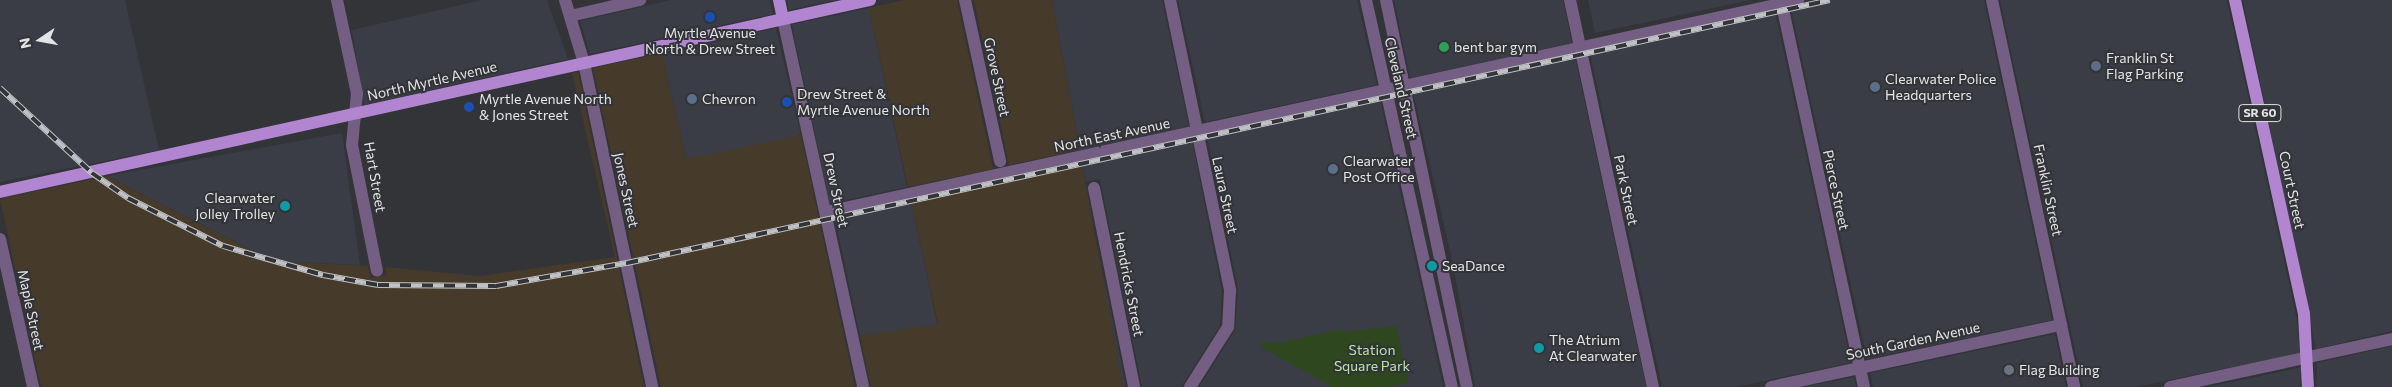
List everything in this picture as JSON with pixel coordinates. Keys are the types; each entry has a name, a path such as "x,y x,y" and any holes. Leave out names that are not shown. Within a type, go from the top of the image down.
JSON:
{"main road":[{"name":"Drew Street","path":"779,0 783,19"},
{"name":"North Myrtle Avenue","path":"0,192 870,0"},
{"name":"Court Street","path":"2235,0 2304,314 2309,358 2308,387"}],"street":[{"name":"Hart Street","path":"337,0 356,93 352,145 377,271"},
{"name":"Jones Street","path":"565,0 584,63 652,387"},
{"path":"570,16 640,0"},
{"name":"Grove Street","path":"965,0 1000,161"},
{"name":"Laura Street","path":"1170,0 1230,291 1228,327 1190,387"},
{"name":"Cleveland Street","path":"1366,0 1452,387"},
{"name":"Cleveland Street","path":"1386,0 1467,387"},
{"name":"Park Street","path":"1570,0 1653,387"},
{"name":"North East Avenue","path":"826,212 1798,0"},
{"name":"Franklin Street","path":"1992,0 2074,387"},
{"name":"Pierce Street","path":"1782,2 1864,387"},
{"name":"Drew Street","path":"783,19 863,387"},
{"name":"Hendricks Street","path":"1094,188 1134,387"},
{"name":"Maple Street","path":"0,239 5,286 32,387"},
{"name":"South Garden Avenue","path":"1771,387 2061,325"},
{"path":"2170,387 2392,339"}],"shaded area":[{"path":"0,0 125,0 159,150 0,182"},
{"path":"482,0 547,0 568,59 364,105 352,30"},
{"path":"671,0 770,0 773,14 590,54 580,21"},
{"path":"787,0 837,0 789,10"},
{"path":"904,0 957,0 993,169 908,187 869,8"},
{"path":"974,0 1052,0 1080,150 1009,165"},
{"path":"1052,0 1162,0 1189,126 1080,150"},
{"path":"1178,0 1357,0 1377,85 1205,122"},
{"path":"1394,0 1563,0 1572,43 1410,78"},
{"path":"1588,0 1751,0 1595,33"},
{"path":"1831,0 1984,0 2052,320 1867,359 1791,9"},
{"path":"2000,0 2227,0 2296,316 2300,353 2135,387 2083,387"},
{"path":"2243,0 2392,0 2392,331 2316,349"},
{"path":"869,8 907,187 830,203 792,24"},
{"path":"1775,12 1851,363 1735,387 1662,387 1590,53"},
{"path":"776,28 801,135 687,161 662,54"},
{"path":"662,53 686,159 801,135 855,387 661,387 593,68"},
{"path":"1575,57 1646,387 1475,387 1452,259 1413,92"},
{"path":"578,72 644,387 41,387 0,199 107,176 273,261 368,266 371,278 386,275 385,267 480,276 615,257 572,73"},
{"path":"1380,99 1443,387 1199,387 1235,330 1238,289 1207,136"},
{"path":"342,133 360,265 273,261 107,176"},
{"path":"1192,140 1222,292 1220,326 1181,387 1142,387 1100,179 1086,182 1082,164"},
{"path":"1082,164 1123,387 871,387 860,336 938,324 911,201"},
{"path":"911,201 937,324 861,340 835,217"},
{"path":"1096,241 1107,292 1126,387 1123,387"},
{"path":"2055,334 2066,387 1873,387 1870,373"},
{"path":"2392,346 2392,387 2316,387 2317,363"},
{"path":"2301,367 2300,387 2207,387 2285,371"},
{"path":"1854,377 1856,387 1804,387"}],"green space":[{"name":"Station Square Park","path":"1396,326 1408,383 1389,387 1332,387 1263,348 1262,341 1278,343 1342,329 1343,332"}],"railway":[{"path":"0,88 92,173 128,198 223,246 323,275 378,285 496,286 627,263 1830,0"}],"place":[{"name":"Myrtle Avenue North & Drew Street","path":"710,17"},
{"name":"bent bar gym","path":"1444,47"},
{"name":"Franklin St Flag Parking","path":"2096,66"},
{"name":"Clearwater Police Headquarters","path":"1875,87"},
{"name":"Chevron","path":"692,99"},
{"name":"Drew Street & Myrtle Avenue North","path":"787,102"},
{"name":"Myrtle Avenue North & Jones Street","path":"469,107"},
{"name":"Clearwater Post Office","path":"1333,169"},
{"name":"Clearwater Jolley Trolley","path":"285,206"},
{"name":"SeaDance","path":"1432,266"},
{"name":"The Atrium At Clearwater","path":"1539,348"},
{"name":"Flag Building","path":"2009,370"}]}
